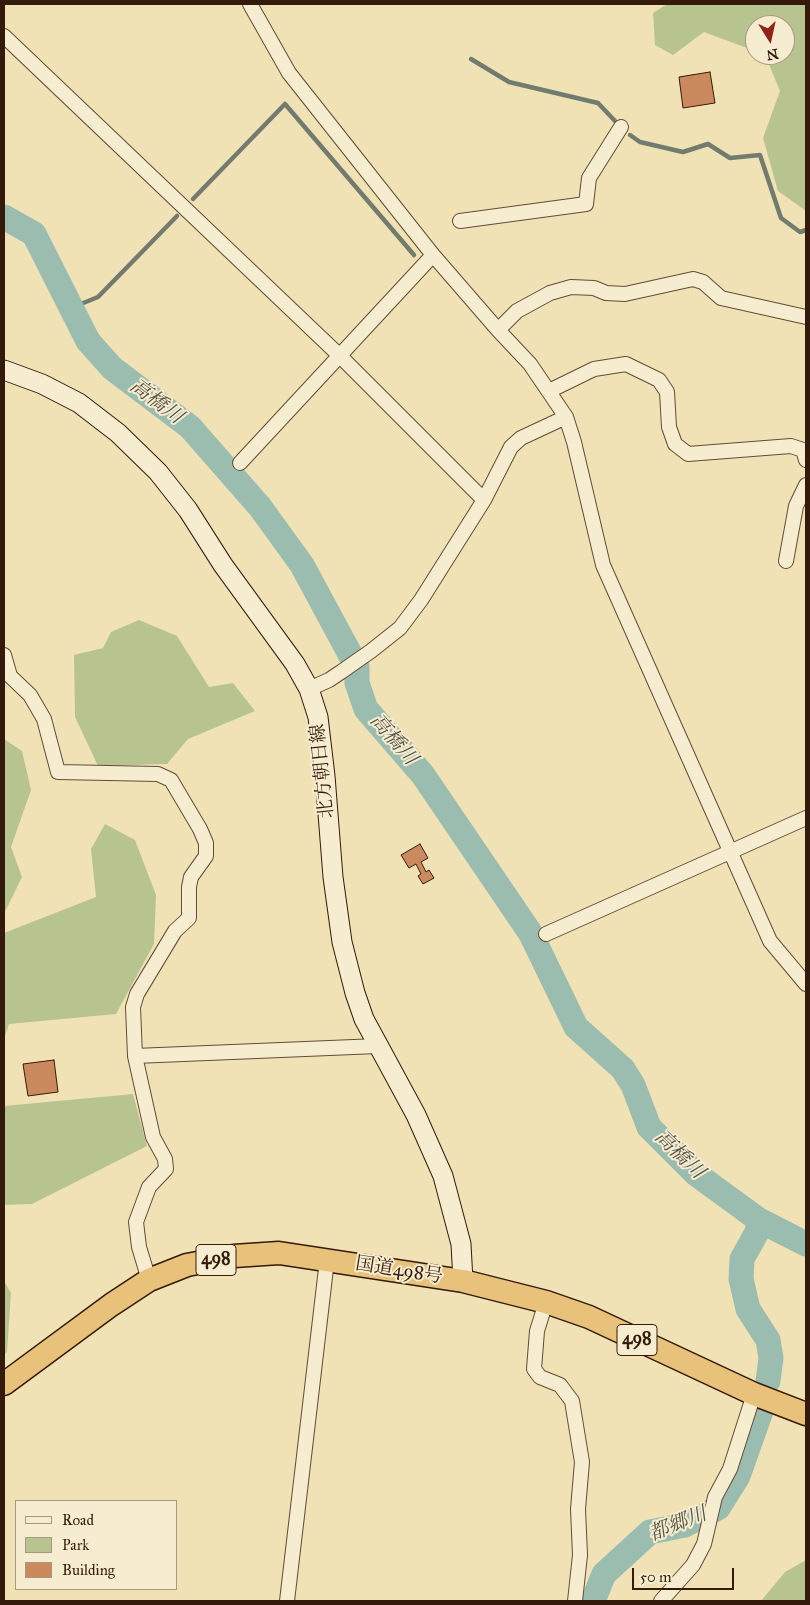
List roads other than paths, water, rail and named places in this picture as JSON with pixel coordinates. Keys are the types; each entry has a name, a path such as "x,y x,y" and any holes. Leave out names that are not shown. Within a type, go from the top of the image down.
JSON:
{"highway":[{"name":"国道498号","path":"4,1384 112,1304 149,1280 187,1265 234,1256 279,1253 463,1281 546,1302 589,1317 754,1394 806,1414"}],"main road":[{"name":"北方朝日線","path":"4,371 42,384 78,403 118,433 158,472 188,510 223,566 295,664 309,689 318,717 326,776 333,877 342,942 355,992 364,1019 416,1115 443,1176 461,1244 463,1281"}],"street":[{"path":"250,4 289,73 433,255 530,364 566,417 574,442 603,565 770,941 806,984"},
{"path":"4,36 340,356 484,500"},
{"path":"460,221 586,204 589,178 621,127"},
{"path":"240,463 433,255"},
{"path":"498,330 517,311 550,293 571,287 594,288 606,293 625,294 693,279 703,282 721,298 806,317"},
{"path":"549,391 594,369 626,364 659,380 667,392 669,427 675,444 688,454 791,446 803,450 806,460"},
{"path":"309,689 341,672 400,628 421,600 484,500 511,448 521,438 566,417"},
{"path":"786,561 796,506 806,485"},
{"path":"4,655 10,676 30,695 44,719 58,772 158,774 171,780 200,829 206,843 206,856 191,877 189,886 189,918 175,931 137,994 133,1007 135,1056 153,1137 165,1159 166,1169 149,1187 136,1222 138,1247 149,1280"},
{"path":"546,934 806,818"},
{"path":"135,1056 378,1046"},
{"path":"287,1601 327,1260"},
{"path":"546,1302 537,1331 534,1369 540,1377 560,1385 572,1400 582,1462 578,1509 580,1555 575,1601"},
{"path":"661,1601 693,1565 704,1544 715,1498 730,1469 754,1394"}],"waterway":[{"path":"471,59 509,82 598,103 615,121"},
{"path":"193,199 285,104 414,255"},
{"path":"630,135 640,142 683,152 708,144 730,158 760,155 781,218 800,232 806,230"},
{"path":"71,308 98,297 177,216"},
{"name":"高橋川","path":"4,217 34,234 88,341 112,368 190,427 260,507 302,565 357,667 357,683 366,709 423,775 531,934 576,1027 623,1069 633,1085 649,1127 696,1174 759,1220 806,1244"},
{"name":"都郷川","path":"759,1220 757,1232 742,1259 741,1279 748,1309 768,1340 771,1358 768,1381"},
{"name":"都郷川","path":"593,1601 604,1574 650,1532 685,1525 718,1508 738,1476 761,1411"}]}
